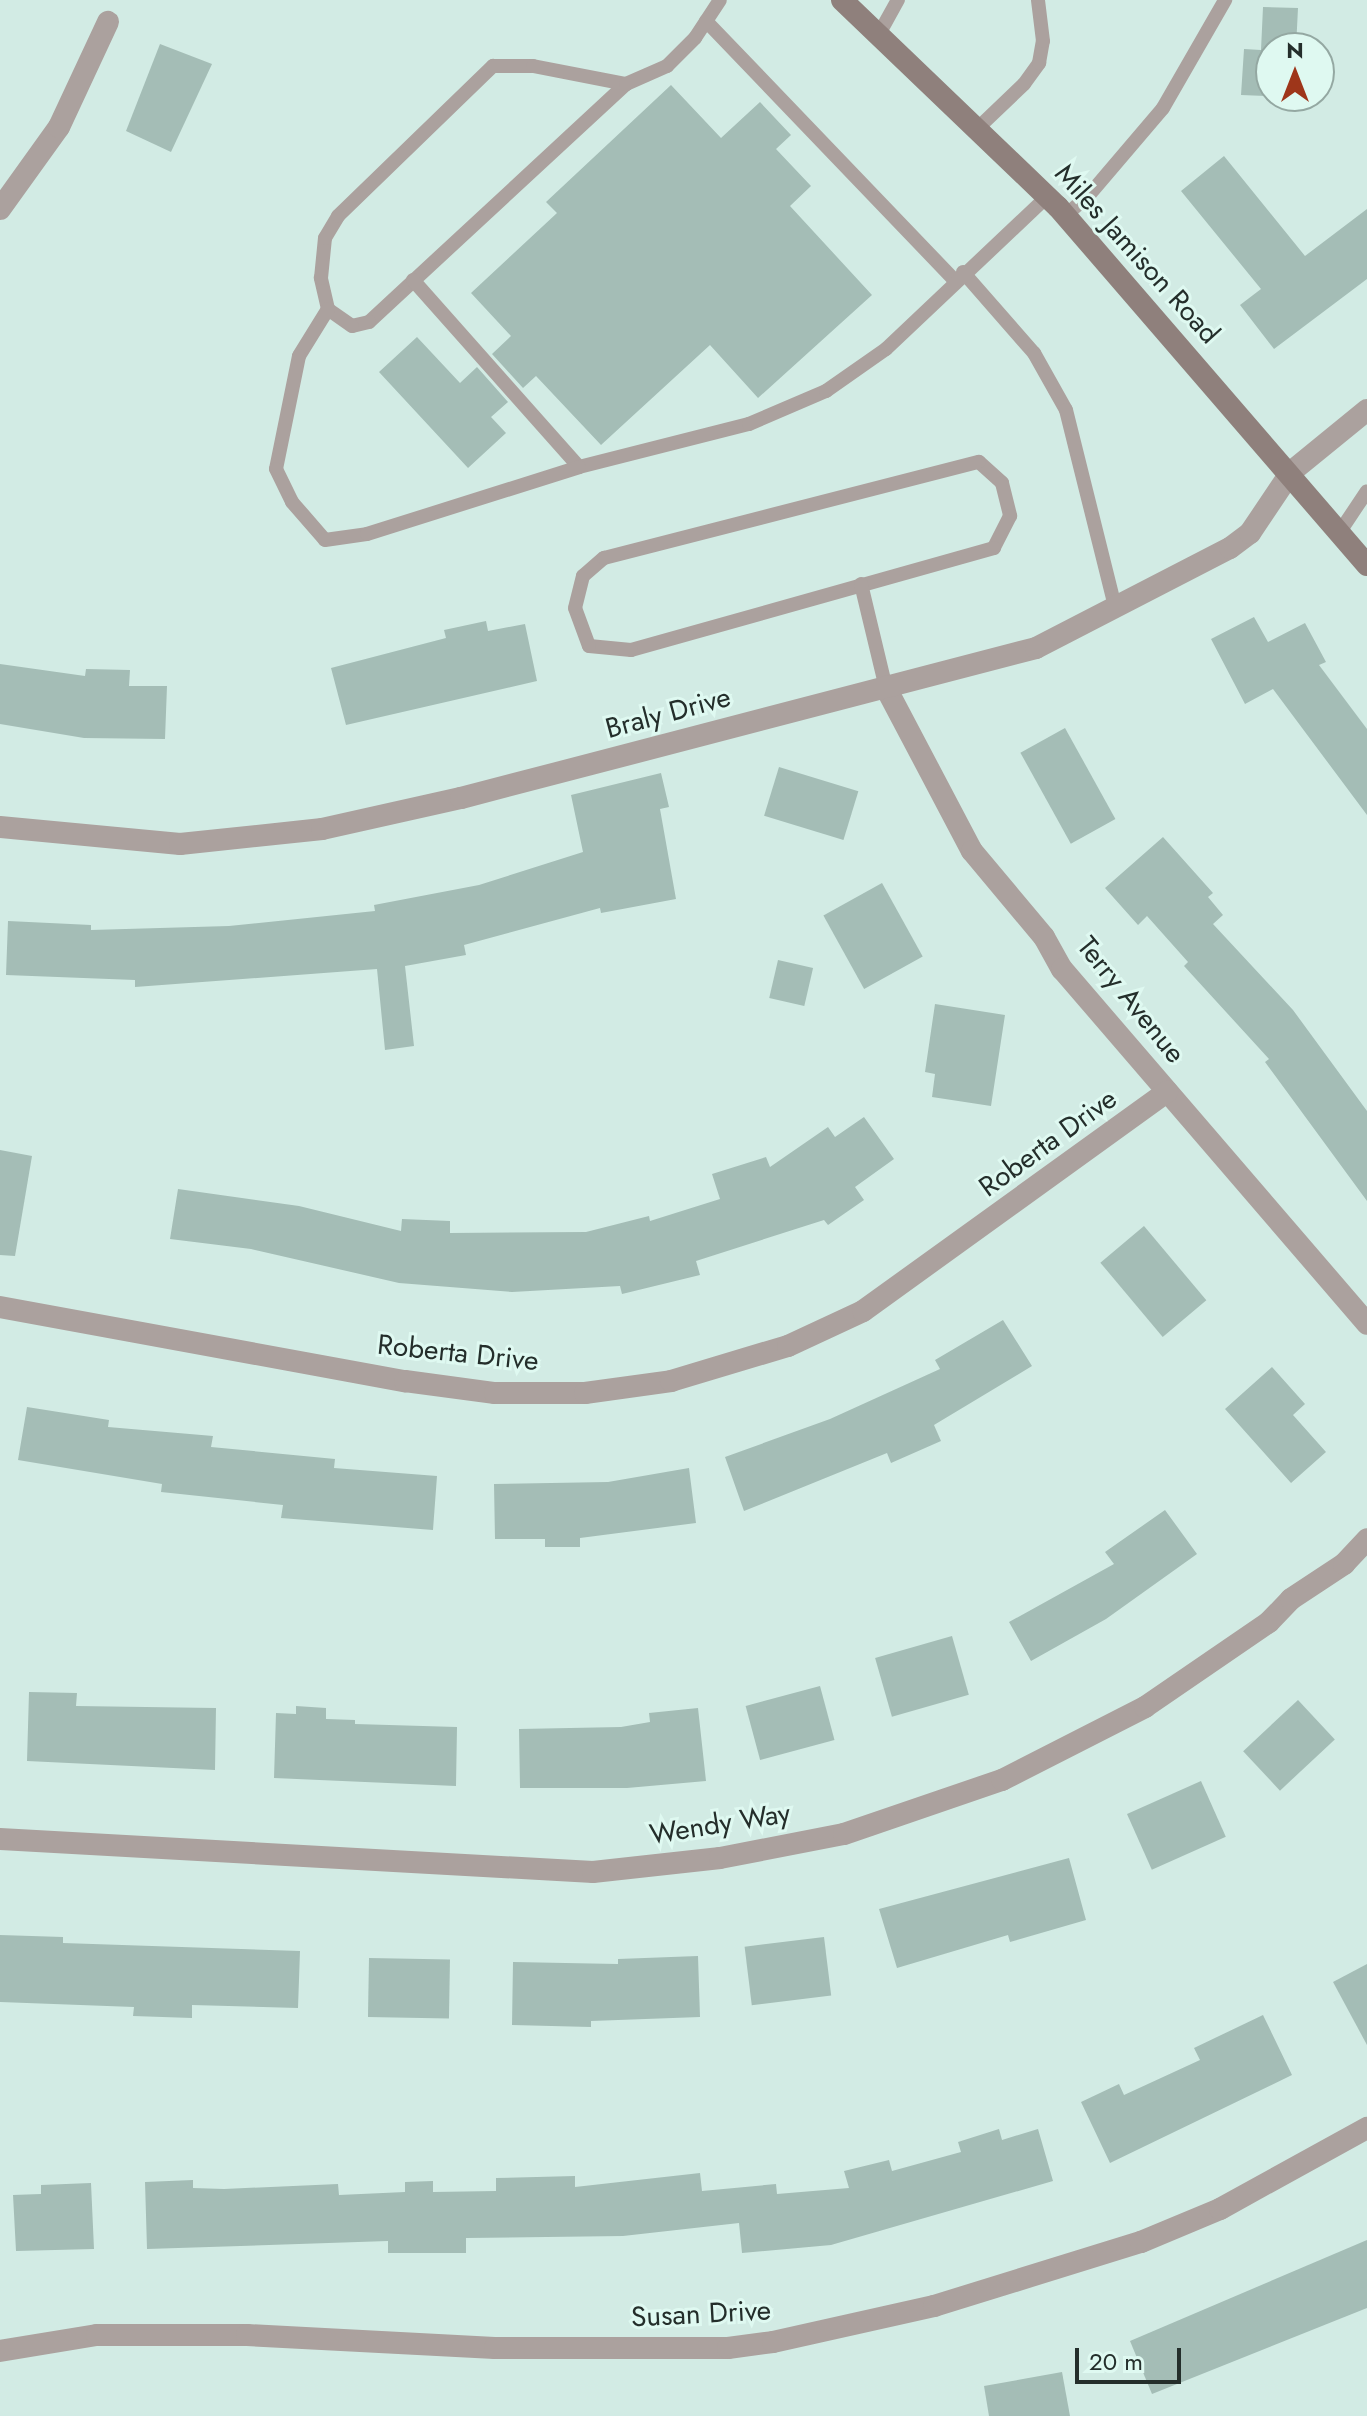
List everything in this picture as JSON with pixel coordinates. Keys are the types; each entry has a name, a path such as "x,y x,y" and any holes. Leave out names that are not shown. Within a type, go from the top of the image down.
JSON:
{"main road":[{"name":"Miles Jamison Road","path":"842,0 979,127 1066,215 1242,423 1291,472 1367,565"}],"street":[{"path":"0,209 59,127 108,22"},
{"name":"Braly Drive","path":"0,827 180,844 322,829 1036,648 1116,610 1230,548 1250,533 1291,472 1367,410"},
{"name":"Terry Avenue","path":"886,688 972,851 1044,937 1062,969 1367,1324"},
{"name":"Roberta Drive","path":"0,1307 495,1393 585,1393 671,1381 788,1346 863,1311 1167,1092"},
{"name":"Wendy Way","path":"0,1839 593,1872 720,1858 844,1834 1002,1780 1131,1715 1269,1622 1291,1599 1344,1564 1367,1539"},
{"name":"Susan Drive","path":"0,2351 97,2335 247,2335 495,2348 728,2348 773,2342 934,2306 1141,2242 1220,2209 1367,2128"}],"lane":[{"path":"626,84 533,66 493,66 338,216 325,238 321,278 328,309 352,326 369,322 626,84 667,66 720,0"},
{"path":"879,34 898,0"},
{"path":"979,127 1024,84 1039,63 1043,41 1038,0"},
{"path":"1066,215 1089,195 1163,108 1225,0"},
{"path":"706,21 1034,353 1066,410 1116,610"},
{"path":"328,309 299,356 276,469 292,502 325,540 367,534 579,467 749,424 826,391 886,349 959,276 1048,196"},
{"path":"413,280 579,467"},
{"path":"979,462 1002,483 1010,516 994,548 861,584 631,650 589,646 575,608 583,576 604,558 979,462"},
{"path":"1339,533 1367,491"},
{"path":"861,584 886,688"}],"building":[{"path":"1263,7 1298,8 1297,32 1262,32"},
{"path":"160,44 212,64 171,152 126,131"},
{"path":"1244,49 1255,50 1255,96 1241,95"},
{"path":"671,85 721,138 760,102 791,135 776,149 811,186 790,206 872,295 758,398 710,345 601,445 536,376 523,388 492,354 511,336 471,293 557,213 546,202"},
{"path":"1224,156 1305,256 1367,209 1367,279 1274,349 1240,305 1261,289 1181,191"},
{"path":"417,337 460,383 477,367 508,402 491,417 506,433 468,468 379,372"},
{"path":"1254,617 1268,642 1305,623 1326,662 1319,665 1367,729 1367,815 1273,689 1245,704 1211,639"},
{"path":"486,621 488,631 525,624 537,681 346,725 331,668 446,638 444,630"},
{"path":"0,664 85,676 86,669 130,670 129,686 167,686 165,739 84,738 0,724"},
{"path":"1065,728 1115,819 1071,844 1020,753"},
{"path":"779,767 858,791 843,840 764,816"},
{"path":"661,773 669,807 660,809 676,899 601,913 600,908 464,945 466,955 405,966 414,1046 385,1050 377,969 135,987 135,980 6,975 8,921 91,925 91,930 229,926 375,911 374,905 479,885 583,852 571,795"},
{"path":"1163,837 1213,893 1208,897 1223,915 1213,924 1293,1010 1367,1111 1367,1201 1265,1062 1269,1059 1184,966 1188,962 1147,916 1138,925 1105,888"},
{"path":"882,883 923,956 864,989 823,915"},
{"path":"778,960 813,968 804,1006 769,998"},
{"path":"935,1004 1005,1015 991,1106 932,1097 935,1074 925,1072"},
{"path":"864,1117 894,1159 855,1187 864,1200 828,1225 824,1220 696,1261 700,1275 622,1294 620,1286 512,1292 399,1283 251,1249 170,1239 178,1189 299,1206 401,1231 402,1219 450,1221 450,1233 586,1232 649,1216 650,1221 720,1199 712,1174 766,1157 770,1167 828,1127 835,1137"},
{"path":"0,1150 32,1156 15,1256 0,1255"},
{"path":"1144,1226 1206,1300 1163,1337 1100,1263"},
{"path":"1003,1320 1032,1366 934,1425 941,1441 891,1463 887,1453 744,1511 725,1457 830,1419 940,1369 935,1360"},
{"path":"1272,1367 1305,1404 1293,1415 1326,1452 1291,1483 1225,1409"},
{"path":"27,1407 109,1420 108,1427 213,1436 211,1447 335,1459 334,1468 437,1476 433,1530 281,1518 283,1505 161,1492 162,1484 18,1460"},
{"path":"689,1468 696,1523 580,1538 580,1547 545,1547 545,1539 495,1539 494,1484 608,1482"},
{"path":"1165,1510 1197,1554 1106,1619 1031,1661 1009,1622 1114,1564 1105,1552"},
{"path":"952,1636 969,1695 892,1717 875,1658"},
{"path":"820,1686 834,1740 760,1760 746,1706"},
{"path":"29,1692 77,1693 76,1706 216,1708 215,1770 27,1761"},
{"path":"1298,1700 1335,1739 1280,1791 1243,1751"},
{"path":"296,1706 326,1708 326,1719 355,1720 355,1724 457,1727 456,1786 274,1778 276,1713 296,1714"},
{"path":"698,1708 706,1781 627,1788 520,1788 519,1729 621,1727 650,1722 649,1713"},
{"path":"1201,1781 1226,1837 1152,1870 1127,1814"},
{"path":"1069,1858 1086,1920 1010,1942 1008,1935 897,1968 879,1909"},
{"path":"0,1935 63,1937 63,1943 300,1951 298,2008 192,2005 192,2018 133,2016 134,2007 0,2002"},
{"path":"824,1937 831,1996 752,2005 745,1947"},
{"path":"698,1956 700,2017 591,2021 591,2027 512,2025 513,1962 618,1964 618,1959"},
{"path":"369,1958 450,1959 449,2018 368,2017"},
{"path":"1367,1964 1367,2045 1333,1982"},
{"path":"1263,2015 1292,2075 1110,2163 1081,2102 1119,2084 1124,2095 1200,2060 1194,2048"},
{"path":"999,2129 1002,2140 1038,2129 1053,2181 831,2245 742,2253 739,2223 623,2236 466,2238 466,2253 388,2253 388,2241 147,2249 145,2182 193,2180 193,2188 224,2189 338,2184 339,2195 405,2192 405,2182 433,2181 433,2192 496,2191 496,2178 575,2176 575,2187 700,2173 702,2191 776,2184 777,2194 849,2188 844,2171 889,2160 892,2171 961,2152 958,2142"},
{"path":"91,2183 94,2249 16,2251 13,2195 41,2194 41,2185"},
{"path":"1367,2240 1367,2308 1152,2394 1130,2341"},
{"path":"1062,2372 1070,2416 989,2416 984,2386"}]}
